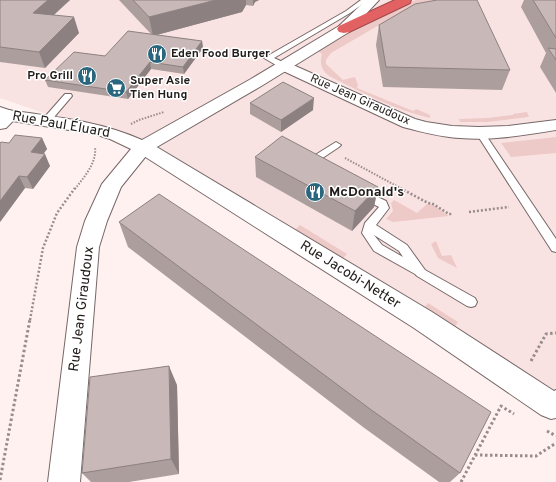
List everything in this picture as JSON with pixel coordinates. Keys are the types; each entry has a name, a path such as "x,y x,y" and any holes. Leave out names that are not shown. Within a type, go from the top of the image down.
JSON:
{"highway":[{"path":"344,29 405,0"}],"street":[{"name":"Rue Jean Giraudoux","path":"64,482 88,247 96,221 112,184 143,147 284,66 344,29 373,0"},
{"name":"Rue Jean Giraudoux","path":"284,66 409,123 441,131 480,134 556,125"},
{"name":"Rue Paul Éluard","path":"2,116 96,129 116,135 143,147"},
{"name":"Rue Jacobi-Netter","path":"143,147 423,320 554,410"}],"lane":[{"path":"284,66 268,58 348,12 365,0"},
{"path":"46,121 68,96"},
{"path":"480,134 556,248"},
{"path":"324,172 315,166 313,162 336,145"},
{"path":"351,187 383,206 383,211 369,226 367,233 378,248 471,302"}],"path":[{"path":"0,480 43,248 57,212 90,167 96,154 96,148 94,145"},
{"path":"342,156 428,203 433,204 449,214 452,214"},
{"path":"469,212 516,206"},
{"path":"531,361 546,334 556,332"},
{"path":"461,482 501,406"},
{"path":"475,455 536,456 556,443"}],"shaded area":[{"path":"0,0 556,0 556,404 143,147 0,98"},
{"path":"416,0 464,0 398,14 331,53 326,60 326,64 343,80 355,77 358,85 357,88 413,111 416,109 430,115 430,118 392,106 331,77 323,70 321,61 322,54 318,51 370,19"},
{"path":"527,112 529,117 488,122 460,122 459,119 488,118"},
{"path":"556,137 556,153 511,157 501,143"},
{"path":"394,200 417,213 427,204 432,204 449,216 393,222 386,219 393,211 391,203"},
{"path":"300,225 347,254 342,259 295,230"},
{"path":"436,241 442,256 451,255 457,268 438,258 431,244"},
{"path":"428,303 458,322 454,328 423,309"}],"building":[{"path":"0,0 48,0 33,13 74,17 39,52 0,47"},
{"path":"133,0 216,0 149,17"},
{"path":"437,0 477,0 510,70 386,67 379,25 415,4"},
{"path":"533,0 556,0 556,38"},
{"path":"128,31 202,41 183,67 150,62 126,92 45,80 74,52 105,56"},
{"path":"548,48 556,49 556,60"},
{"path":"283,82 314,98 281,120 250,103"},
{"path":"15,135 42,138 31,152 45,154 27,177 19,176 0,201 0,143 9,143"},
{"path":"282,136 378,187 355,211 255,157"},
{"path":"159,194 491,412 460,473 370,409 119,222"},
{"path":"169,366 171,459 82,473 90,377"}],"place":[{"name":"Eden Food Burger","path":"157,54"},
{"name":"Pro Grill","path":"87,76"},
{"name":"Super Asie Tien Hung","path":"116,88"},
{"name":"McDonald's","path":"315,192"}]}
